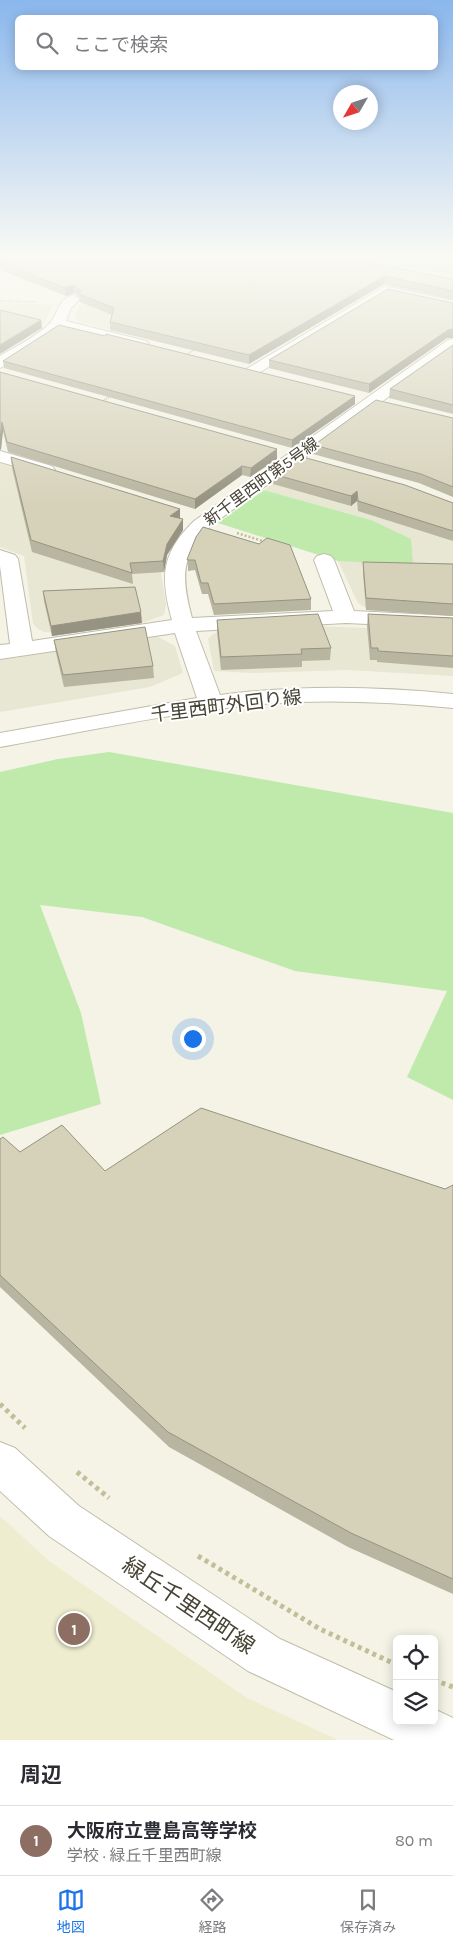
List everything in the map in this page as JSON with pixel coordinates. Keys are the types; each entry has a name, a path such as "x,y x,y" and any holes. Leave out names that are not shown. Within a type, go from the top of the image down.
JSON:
{"street":[{"path":"0,363 28,348 37,340"},
{"path":"127,340 158,348"},
{"path":"251,371 302,340"},
{"name":"新千里西町第5号線","path":"211,704 184,625 174,571 186,542 206,520 296,456 381,404 445,356 453,343"},
{"path":"233,366 270,376"},
{"path":"353,397 381,404"},
{"path":"277,451 316,462"},
{"path":"0,456 58,474"},
{"path":"188,514 206,520"},
{"path":"0,556 8,560 11,569 22,649"},
{"path":"324,560 346,617"},
{"path":"0,652 184,625 346,617 453,622"},
{"name":"千里西町外回り線","path":"0,740 263,697 323,695 403,696 453,701"},
{"name":"緑丘千里西町線","path":"0,1463 64,1522 264,1656 393,1715"},
{"path":"414,1725 446,1740"}],"path":[{"path":"178,359 200,346"},
{"path":"93,406 118,392"},
{"path":"206,520 215,526 324,560"},
{"path":"0,1404 27,1430"},
{"path":"70,1466 114,1501"},
{"path":"193,1553 309,1623 393,1663"},
{"path":"438,1681 453,1687"}],"shaded area":[{"path":"0,340 20,340 0,353"},
{"path":"152,340 203,340 188,349"},
{"path":"0,463 167,515 161,573 166,604 164,615 145,622 60,633 44,632 38,629 33,624 24,556 0,547"},
{"path":"286,473 453,516 453,615 371,611 358,603 338,561 413,565 371,520 264,490"},
{"path":"311,626 453,631 453,676 348,670 252,673 214,671 208,639 213,634 222,631"},
{"path":"158,637 175,646 183,673 150,687 0,712 0,660"},
{"path":"0,1516 49,1561 247,1698 338,1740 0,1740"}],"green space":[{"path":"264,490 371,520 411,539 413,565 338,561 218,523"},
{"path":"109,752 453,813 453,1100 407,1077 447,991 295,971 142,917 40,905 81,1013 101,1104 0,1135 0,772 58,759"}],"building":[{"path":"0,340 8,340 0,345"},
{"path":"35,340 131,340 355,396 292,440 3,361"},
{"path":"187,340 274,340 249,355"},
{"path":"302,340 433,340 369,384 269,360"},
{"path":"453,345 453,405 390,389"},
{"path":"0,372 277,449 251,468 242,466 195,499 7,442 2,422 0,440"},
{"path":"376,400 453,418 453,487 421,474 314,445"},
{"path":"299,456 405,485 453,503 453,531 358,501 357,491 351,496 273,474"},
{"path":"11,457 180,509 170,516 183,519 167,544 163,561 130,563 132,573 31,540"},
{"path":"203,527 259,544 267,538 290,545 311,599 214,604 208,583 201,583 195,560 187,560 196,537"},
{"path":"363,562 453,564 453,604 366,598"},
{"path":"135,587 141,612 51,626 43,591"},
{"path":"318,614 331,648 301,649 302,654 221,657 217,620"},
{"path":"368,614 453,618 453,656 378,651 378,648 371,648"},
{"path":"145,627 153,666 63,675 54,640"},
{"path":"201,1108 445,1189 453,1185 453,1579 351,1533 168,1432 0,1275 0,1139 3,1137 20,1152 62,1125 105,1171"}],"place":[{"name":"大阪府立豊島高等学校","path":"74,1629"}]}
